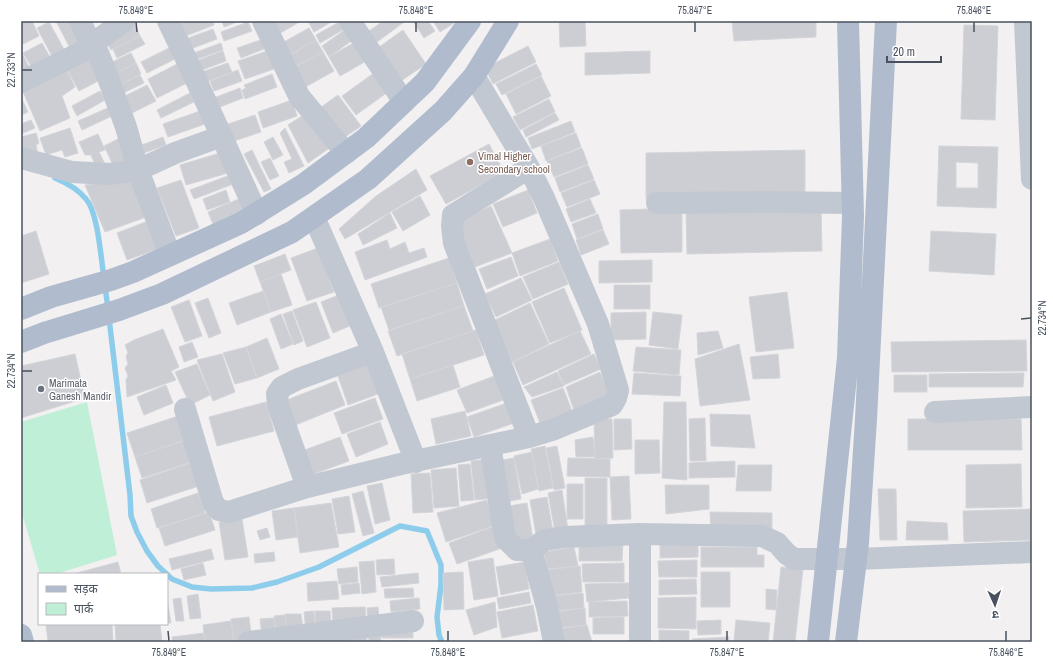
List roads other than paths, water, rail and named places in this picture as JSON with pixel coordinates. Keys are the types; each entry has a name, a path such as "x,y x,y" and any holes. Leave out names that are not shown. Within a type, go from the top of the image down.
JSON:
{"main road":[{"path":"21,309 51,297 111,280 133,272 241,223 304,184 366,138 425,82 470,21"},
{"path":"21,342 120,310 162,294 292,232 368,179 443,111 474,76 508,21"},
{"path":"818,642 848,358 852,203 848,21"},
{"path":"846,642 856,559 866,419 886,21"},
{"path":"21,635 23,642"}],"street":[{"path":"80,21 92,47 98,53 124,119 138,170 170,255"},
{"path":"21,82 92,47 102,37 124,21"},
{"path":"168,21 257,214"},
{"path":"263,21 300,96 346,153"},
{"path":"350,21 404,102"},
{"path":"1025,21 1032,179"},
{"path":"185,409 213,503 219,510 229,512 307,487 529,437 552,430 612,405 618,390 598,324 553,218 529,168 474,76"},
{"path":"21,158 72,172 109,174 138,170 175,153 222,136"},
{"path":"529,168 453,215 452,226 454,243 529,437"},
{"path":"657,203 852,203"},
{"path":"314,217 373,352 416,462"},
{"path":"307,487 278,405 277,394 282,387 298,379 373,352"},
{"path":"935,412 1032,407"},
{"path":"490,445 505,538 517,550 531,550 545,540 564,537 640,534 762,536 777,543 787,554 794,558 856,559 1032,552"},
{"path":"640,534 640,642"},
{"path":"531,550 547,607 554,642"},
{"path":"249,642 413,621"}],"waterway":[{"path":"55,178 76,189 83,195 90,205 96,225 104,278"},
{"path":"105,286 108,309"},
{"path":"109,318 130,495 131,516 147,551 158,566 166,573"},
{"path":"168,575 172,579 192,587 211,589 252,588 277,582 319,567 400,526 427,531 441,565 441,585 437,617 439,635 442,642"}],"place":[{"name":"Vimal Higher Secondary school","path":"470,162"},
{"name":"Marimata Ganesh Mandir","path":"41,389"}]}
